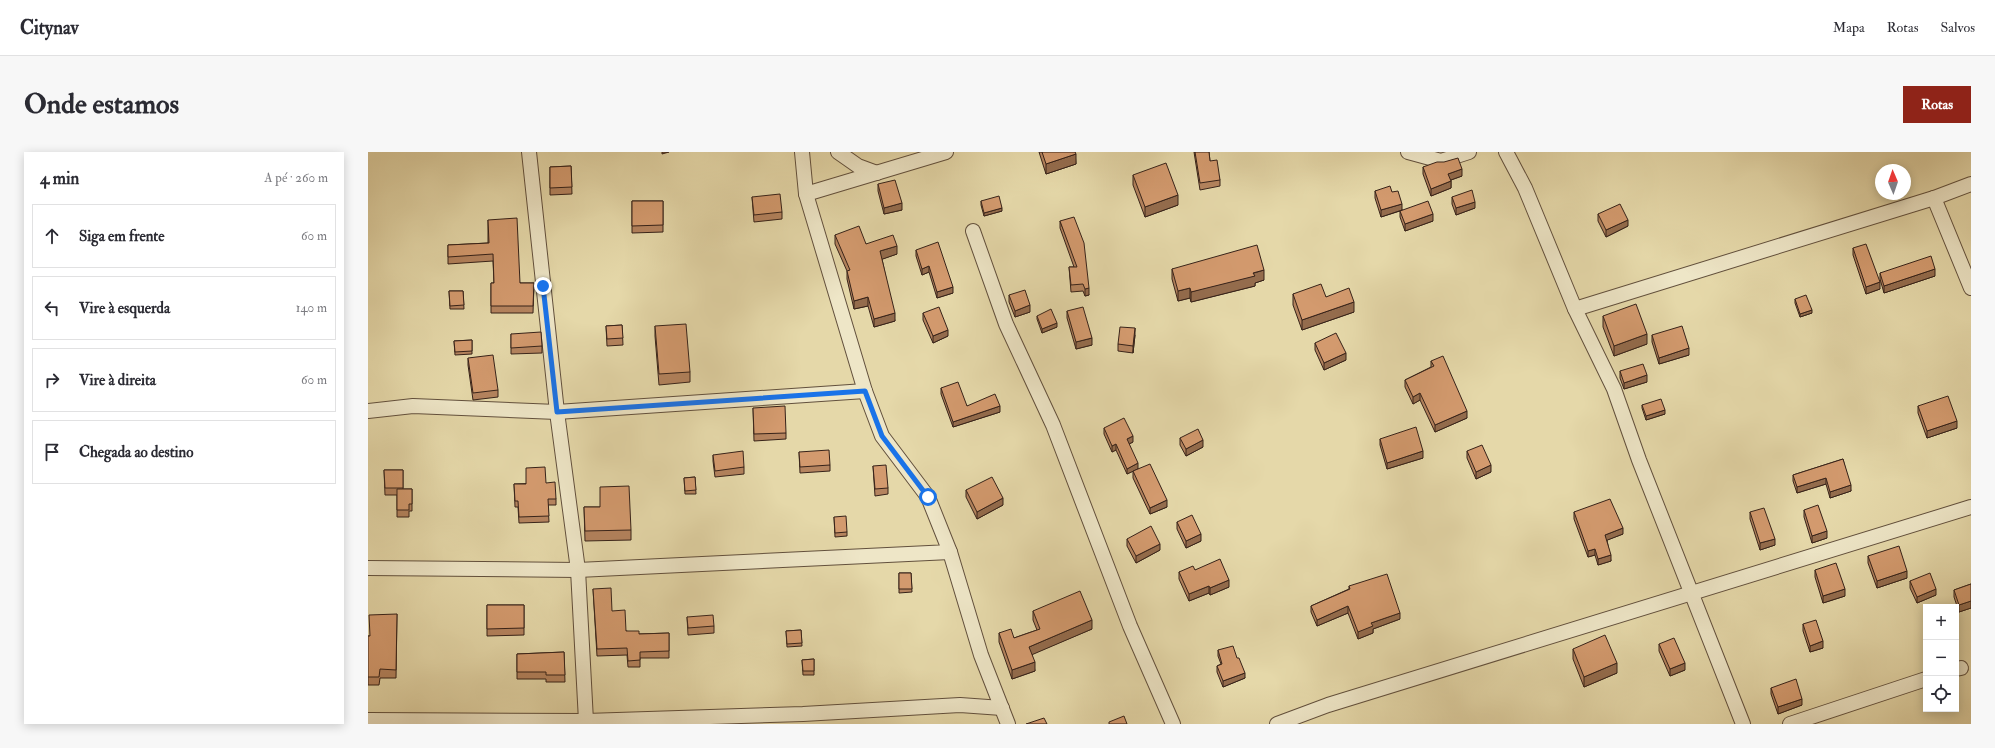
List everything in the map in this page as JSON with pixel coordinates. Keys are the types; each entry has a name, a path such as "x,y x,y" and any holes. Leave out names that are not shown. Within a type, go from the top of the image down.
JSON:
{"street":[{"path":"529,152 557,412 578,570 586,721"},
{"path":"802,152 806,194 865,391 882,436 928,497 950,552 982,655 1008,724"},
{"path":"838,152 858,166 877,173"},
{"path":"806,194 946,152"},
{"path":"1408,152 1440,156 1469,152"},
{"path":"1506,152 1525,188 1575,310 1614,389 1640,460 1744,724"},
{"path":"1575,310 1934,198 1971,184"},
{"path":"1934,198 1971,288"},
{"path":"973,231 1006,324 1053,425 1130,626 1173,724"},
{"path":"368,411 413,406 557,412 865,391"},
{"path":"1277,724 1328,705 1971,507"},
{"path":"368,568 578,570 950,552"},
{"path":"1790,724 1923,680"},
{"path":"368,720 586,721 804,714 960,705 1002,708"}],"building":[{"path":"1042,152 1075,152 1076,154 1046,164"},
{"path":"1195,152 1209,152 1210,161 1217,160 1220,180 1200,183"},
{"path":"1458,158 1462,169 1448,174 1451,181 1431,189 1423,167 1437,162 1444,162"},
{"path":"1166,163 1178,195 1145,207 1133,175"},
{"path":"571,166 572,187 550,188 550,167"},
{"path":"895,180 902,203 884,208 878,184"},
{"path":"1390,186 1392,192 1398,191 1402,204 1381,210 1375,191"},
{"path":"1472,190 1475,202 1456,208 1452,197"},
{"path":"780,194 782,212 754,215 752,197"},
{"path":"999,196 1002,208 984,213 981,201"},
{"path":"632,201 663,201 663,225 632,226"},
{"path":"1428,201 1433,214 1405,224 1400,211"},
{"path":"1620,204 1628,220 1606,230 1598,214"},
{"path":"1074,217 1084,243 1089,288 1085,289 1083,284 1071,285 1069,267 1077,267 1060,221"},
{"path":"517,218 520,283 534,283 533,306 491,306 491,283 494,283 493,254 448,257 448,245 489,243 488,220"},
{"path":"859,226 866,244 893,235 897,246 880,251 895,313 874,319 868,297 854,301 847,271 850,270 835,235"},
{"path":"938,242 953,287 937,292 929,266 922,269 916,250"},
{"path":"1866,244 1880,282 1866,287 1853,248"},
{"path":"1257,245 1264,270 1253,273 1255,276 1191,292 1190,288 1178,291 1172,269"},
{"path":"1931,256 1935,269 1884,286 1880,273"},
{"path":"1321,284 1326,297 1349,288 1354,302 1302,320 1293,294"},
{"path":"1025,290 1030,305 1015,311 1009,295"},
{"path":"449,291 463,291 464,305 450,306"},
{"path":"1806,295 1812,310 1800,314 1795,299"},
{"path":"1636,304 1647,334 1614,346 1603,316"},
{"path":"939,307 948,330 933,336 923,313"},
{"path":"1083,307 1092,338 1076,342 1067,311"},
{"path":"1051,309 1057,323 1042,329 1037,316"},
{"path":"686,324 690,372 659,374 655,326"},
{"path":"622,325 623,338 607,339 606,326"},
{"path":"1682,326 1689,348 1659,358 1652,335"},
{"path":"1120,327 1135,328 1133,346 1118,344"},
{"path":"541,332 542,346 511,348 511,334"},
{"path":"1336,333 1346,353 1324,363 1315,343"},
{"path":"472,340 472,351 455,352 454,341"},
{"path":"493,355 498,390 473,393 468,358"},
{"path":"1443,356 1467,411 1435,425 1420,393 1413,397 1405,380 1434,366 1431,361"},
{"path":"1643,364 1647,375 1624,383 1620,371"},
{"path":"958,382 967,406 995,394 1000,406 953,422 941,388"},
{"path":"1948,396 1957,421 1927,431 1918,406"},
{"path":"1661,399 1665,410 1646,416 1642,405"},
{"path":"785,406 786,433 754,434 753,408"},
{"path":"1124,418 1133,436 1127,439 1138,463 1127,469 1116,444 1112,446 1104,428"},
{"path":"1416,427 1423,451 1387,463 1380,439"},
{"path":"1198,429 1203,440 1186,449 1180,438"},
{"path":"1482,445 1491,465 1476,472 1467,451"},
{"path":"829,450 830,465 800,467 799,452"},
{"path":"743,451 744,467 715,471 713,455"},
{"path":"1843,459 1851,485 1830,492 1826,478 1797,487 1793,475"},
{"path":"1150,464 1167,500 1150,508 1133,471"},
{"path":"886,465 888,488 875,489 873,466"},
{"path":"545,467 546,483 555,482 556,499 548,499 549,516 519,517 518,501 515,501 514,484 526,484 526,468"},
{"path":"384,470 403,470 403,488 385,488"},
{"path":"695,477 696,490 685,491 684,478"},
{"path":"992,477 1003,498 977,512 966,490"},
{"path":"629,486 631,530 585,531 584,507 600,507 600,487"},
{"path":"397,489 412,489 412,504 409,504 409,510 397,510"},
{"path":"1610,499 1623,528 1605,535 1611,555 1598,559 1595,549 1588,551 1574,512"},
{"path":"1818,505 1827,531 1812,536 1804,510"},
{"path":"1764,508 1775,539 1760,543 1750,512"},
{"path":"1192,515 1201,534 1186,541 1177,522"},
{"path":"846,516 847,532 835,533 834,517"},
{"path":"1151,526 1160,544 1136,556 1127,539"},
{"path":"1899,546 1907,571 1877,581 1868,556"},
{"path":"1220,559 1229,580 1210,588 1209,586 1189,594 1179,572 1193,566 1195,570"},
{"path":"1836,563 1845,589 1823,596 1815,570"},
{"path":"899,573 911,573 912,589 899,589"},
{"path":"1930,573 1936,589 1917,597 1910,581"},
{"path":"1387,574 1400,613 1371,623 1373,626 1358,632 1348,606 1317,620 1311,606 1350,589 1349,586"},
{"path":"1971,584 1971,601 1959,605 1954,590"},
{"path":"611,588 612,611 625,610 626,631 639,631 639,634 669,633 669,651 640,652 640,660 628,661 627,648 597,649 593,589"},
{"path":"1080,591 1092,620 1029,647 1035,662 1012,670 999,633 1011,629 1014,638 1040,629 1033,611"},
{"path":"487,605 524,605 524,628 487,629"},
{"path":"397,614 396,670 380,669 379,677 368,677 368,636 370,636 369,615"},
{"path":"713,615 714,626 688,628 687,617"},
{"path":"1816,620 1823,641 1810,646 1803,624"},
{"path":"801,630 802,643 787,644 786,631"},
{"path":"1605,635 1617,663 1584,677 1573,649"},
{"path":"1674,638 1685,663 1670,669 1659,644"},
{"path":"1233,646 1237,658 1239,658 1245,673 1223,681 1217,666 1222,664 1218,650"},
{"path":"564,652 565,675 546,675 546,672 517,672 517,654"},
{"path":"814,659 814,671 803,671 802,660"},
{"path":"1796,679 1802,699 1778,707 1771,688"},
{"path":"1124,716 1127,724 1109,724 1109,722"},
{"path":"1044,718 1047,724 1026,724"}],"route":[{"path":"543,286 557,412 865,391 882,436 928,497"}]}
